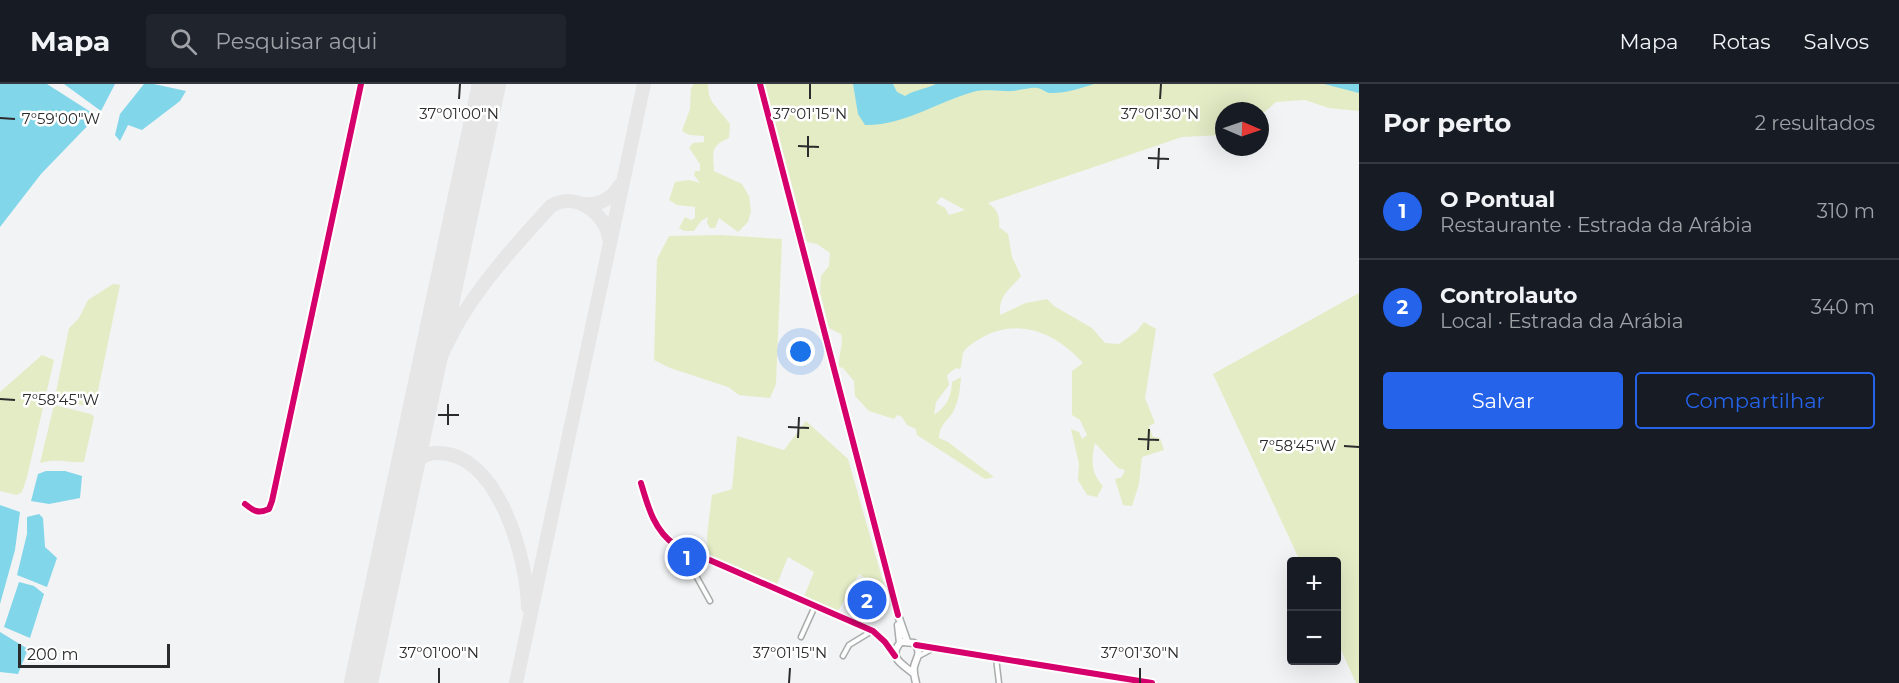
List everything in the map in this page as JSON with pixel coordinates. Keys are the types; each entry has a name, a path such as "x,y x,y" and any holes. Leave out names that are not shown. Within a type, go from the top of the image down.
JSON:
{"street":[{"path":"245,504 255,512 263,512 269,509 272,501 361,84"},
{"path":"760,84 898,615 902,644 895,656"},
{"path":"640,483 656,524 669,540 692,554 873,631 885,642 898,662 914,674"},
{"path":"692,554 694,572 710,601"},
{"path":"801,637 814,606"},
{"path":"843,656 849,645 873,631"},
{"path":"885,642 916,645 1148,683"},
{"path":"916,645 918,658 914,674 916,683"},
{"path":"904,665 910,665 933,649"},
{"path":"996,658 999,683"}],"green space":[{"path":"694,84 708,84 712,102 730,124 729,138 718,144 714,150 713,159 714,171 742,184 749,196 751,211 748,222 738,232 719,218 715,228 710,228 707,223 708,217 701,221 694,231 684,231 679,228 685,217 691,220 695,218 695,207 677,205 669,200 675,182 689,180 700,183 694,175 695,171 700,171 700,164 689,148 693,143 704,142 704,136 689,135 682,131 690,109 691,88"},
{"path":"765,84 1359,84 1359,111 1329,108 1305,100 1276,102 1269,108 1269,102 1215,102 1215,135 1182,137 988,203 997,213 999,227 1008,234 1012,257 1021,276 1003,297 1000,315 1026,303 1047,299 1054,306 1092,328 1105,343 1119,344 1137,331 1144,322 1156,329 1145,398 1155,423 1149,426 1153,437 1160,438 1164,450 1142,457 1139,484 1132,506 1123,505 1115,479 1122,477 1125,470 1118,468 1095,443 1093,466 1103,486 1097,497 1087,495 1078,480 1079,464 1071,429 1079,432 1082,439 1087,435 1080,420 1072,415 1072,371 1083,363 1062,344 1037,332 1024,329 997,331 973,343 964,351 960,369 956,368 947,375 949,385 936,402 934,415 948,401 952,382 961,377 957,404 942,427 939,438 948,442 994,477 985,479 917,435 916,429 907,425 902,417 897,415 894,419 869,411 855,396 854,381 843,368 839,367 841,334 829,328 820,292 821,276 829,266 830,253 817,244 807,242","holes":["941,197 965,210 949,215 945,208 936,203"]},
{"path":"720,235 782,239 776,384 770,398 739,395 728,387 670,368 654,360 657,259 669,236"},
{"path":"113,284 120,285 95,405 92,407 58,400 55,397 69,328 79,318 88,300"},
{"path":"1359,293 1359,683 1356,683 1341,650 1341,557 1298,557 1213,374"},
{"path":"42,355 54,360 27,477 22,492 17,495 0,491 0,392"},
{"path":"54,405 91,414 94,417 84,462 40,463"},
{"path":"806,421 848,459 886,592 859,574 837,613 803,599 814,572 788,557 777,584 708,555 707,536 712,495 732,489 737,436 784,450"}],"water":[{"path":"0,84 47,84 97,116 41,174 0,227"},
{"path":"64,84 115,84 101,111"},
{"path":"144,84 186,91 180,101 142,130 128,125 120,141 115,135 120,114"},
{"path":"853,84 893,84 897,92 905,96 936,84 1094,84 1055,93 1034,88 977,91 893,122 865,125 858,114"},
{"path":"1324,84 1359,84 1359,93"},
{"path":"46,471 65,471 82,476 80,498 49,504 31,501 38,474"},
{"path":"0,505 20,512 15,550 0,604"},
{"path":"39,514 43,518 45,547 57,558 47,587 17,575 27,534 27,517"},
{"path":"19,582 34,586 44,594 30,638 4,627"},
{"path":"0,632 28,649 18,674 0,672"}],"taxiway":[{"path":"516,683 644,84"},
{"path":"581,204 593,204 604,200 620,185"},
{"path":"422,399 440,357 472,301 504,259 551,206 570,201 580,203 602,221 609,239"},
{"path":"405,476 417,460 436,453 458,457 477,470 493,488 515,537 522,563 528,607"}],"runway":[{"path":"361,683 489,84"}],"cycle path":[{"path":"245,504 254,510 262,511 269,509 272,501 361,84"},
{"path":"760,84 898,615"},
{"path":"641,483 657,525 675,545 873,631 895,656"},
{"path":"916,645 1152,683"}],"place":[{"name":"O Pontual","path":"687,557"},
{"name":"Controlauto","path":"867,600"}]}
